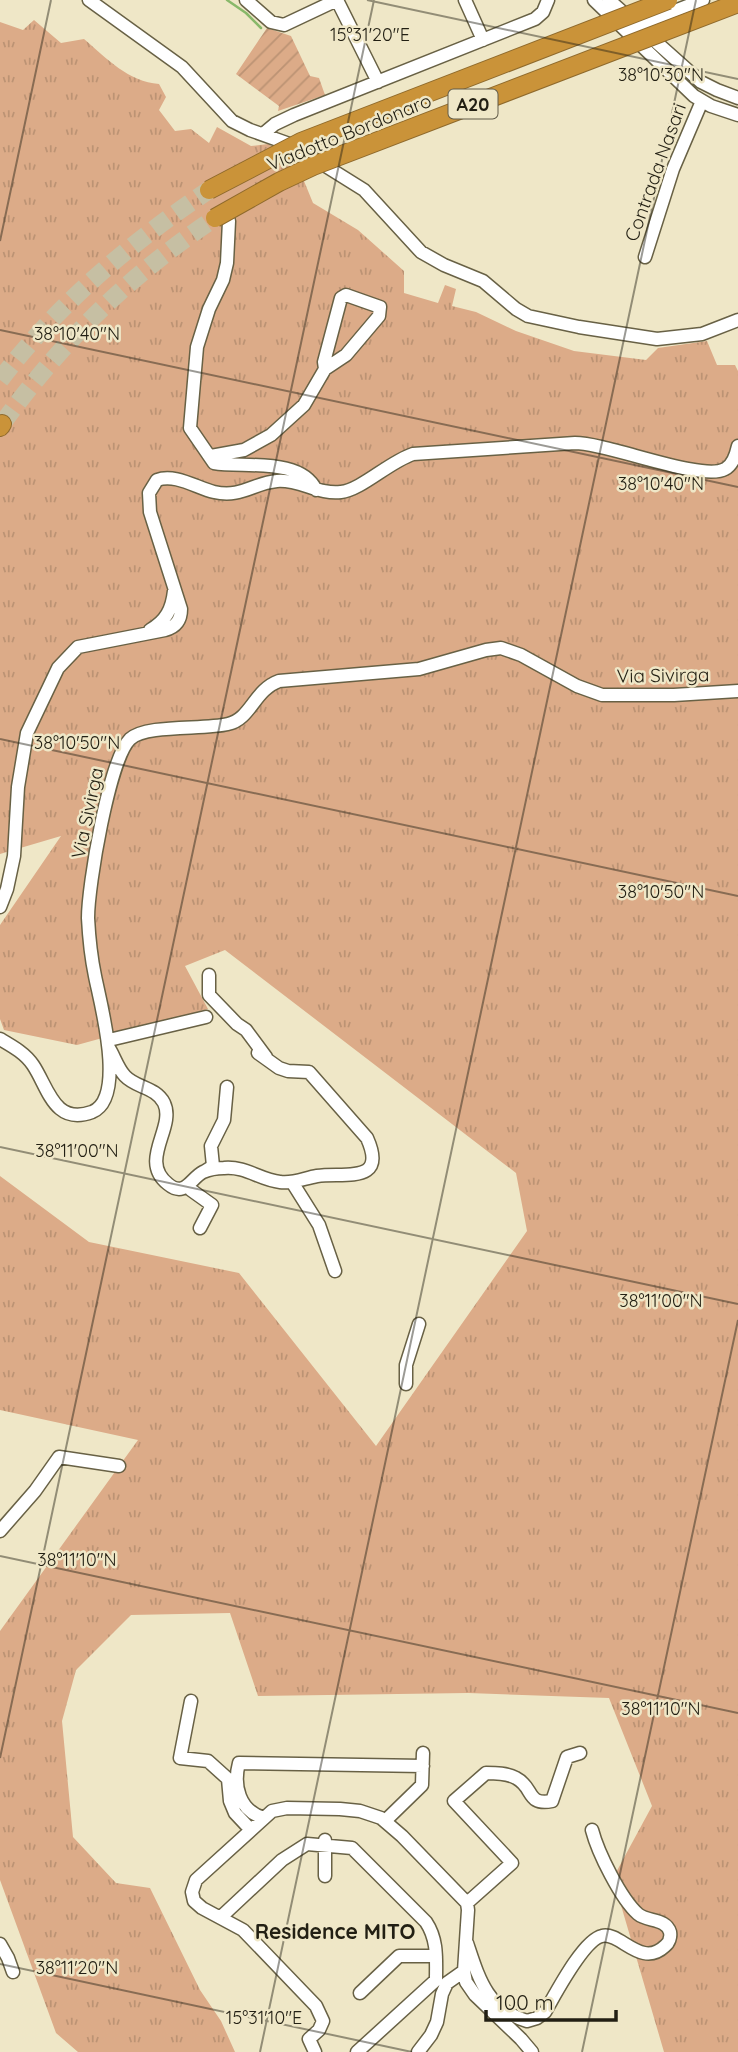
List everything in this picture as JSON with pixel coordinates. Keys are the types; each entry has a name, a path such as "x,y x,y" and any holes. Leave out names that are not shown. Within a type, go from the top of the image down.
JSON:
{"highway":[{"name":"Viadotto Bordonaro","path":"209,190 301,142 668,0"},
{"name":"Viadotto Bordonaro","path":"222,219 256,194 313,166 738,3"}],"street":[{"path":"89,0 182,67 232,121 303,151 369,194 409,240 432,259 483,281 516,309 533,319 657,339 702,334 738,320"},
{"path":"246,0 271,22 284,25 337,0 378,82"},
{"path":"465,0 483,40"},
{"path":"263,134 275,124 294,115 539,16 546,8 548,0"},
{"path":"594,0 701,82 738,98"},
{"path":"609,0 687,90 702,101 738,116"},
{"path":"632,27 703,0"},
{"name":"Contrada Nasari","path":"645,257 673,169 702,101"},
{"path":"222,219 227,263 223,280 209,309 195,361 190,428 214,463 230,466 268,465 297,472 312,481 316,490"},
{"path":"211,456 244,450 271,435 304,405 325,369 346,355 379,316 380,307 346,295 341,298 324,362 325,369"},
{"path":"0,907 14,856 18,787 27,733 58,668 72,650 78,647 142,634 163,621 173,602 174,591 150,512 149,493 157,480 172,478 225,494 244,492 280,480 316,490 348,491 393,462 422,452 584,443 708,472 727,468 738,446"},
{"name":"Via Sivirga","path":"0,1039 30,1061 56,1106 77,1114 97,1109 104,1098 109,1044 91,951 89,904 97,851 116,768 122,750 135,735 147,731 235,722 262,690 279,681 419,669 492,649 515,652 577,686 602,695 674,695 738,691"},
{"path":"209,975 209,995 246,1030 270,1063"},
{"path":"206,1017 109,1044 124,1076 155,1093 164,1103 166,1111 155,1156 169,1185 181,1189 189,1186 213,1166 211,1146 224,1120 227,1087"},
{"path":"205,1171 234,1167 272,1181 292,1182 319,1176 367,1172 371,1166 372,1148 367,1138 309,1072 288,1071 270,1063 258,1053"},
{"path":"292,1182 319,1225 335,1271"},
{"path":"189,1186 212,1205 200,1228"},
{"path":"406,1384 406,1365 419,1324"},
{"path":"0,1531 59,1457 119,1466"},
{"path":"191,1701 180,1758 208,1761 228,1779 230,1801 235,1813 250,1829"},
{"path":"467,1903 512,1863 454,1801 486,1773 515,1777 523,1783 533,1799 542,1803 552,1801 567,1758 580,1753"},
{"path":"264,1818 253,1815 241,1801 236,1781 239,1763 423,1759 422,1785 385,1821"},
{"path":"315,2052 309,2039 319,2030 323,2021 316,2006 243,1930 202,1908 194,1901 192,1892 196,1880 250,1829 272,1811 287,1808 360,1811 385,1821 402,1836 467,1903 464,1971 466,1982 475,1996 532,2052"},
{"path":"466,1939 483,1989 507,2011 527,2021 545,2012 593,1940 603,1935 611,1936 628,1948 641,1952 664,1948 670,1939 670,1930 664,1924 640,1917 629,1904 595,1840 593,1830"},
{"path":"221,1917 282,1860 307,1844 326,1842 352,1848 426,1922 434,1934 436,1956 436,1980 357,2052"},
{"path":"325,1876 326,1842"},
{"path":"0,1944 13,1972"},
{"path":"360,1993 399,1956 436,1956"},
{"path":"418,2052 425,2046 437,2021 446,1983 464,1971"}],"green space":[{"path":"34,20 61,43 84,39 128,74 159,84 166,97 159,110 175,131 191,129 209,143 217,127 251,146 268,144 295,159 313,203 358,230 404,271 404,293 438,303 445,285 456,289 452,306 476,312 516,331 574,351 646,360 658,348 707,341 717,365 735,365 738,371 738,2052 664,2052 613,1878 652,1806 609,1698 468,1693 258,1696 230,1613 131,1615 76,1670 62,1721 73,1837 116,1883 150,1888 200,1990 221,2021 235,2052 78,2052 56,2033 0,1880 0,1631 138,1440 0,1410 0,1176 89,1242 239,1273 376,1446 527,1231 516,1173 225,950 185,966 208,1009 77,1045 4,1030 0,1019 0,925 61,836 0,854 0,22 23,30"},
{"path":"267,28 291,36 310,76 319,78 325,95 278,111 279,106 236,74"}],"waterway":[{"path":"227,0 261,28"}],"tunnel":[{"path":"0,380 46,326 97,276 151,231 209,190"},
{"path":"2,424 49,365 99,311 154,263 215,218"}],"district":[{"name":"Residence MITO","path":"335,1931"}]}
